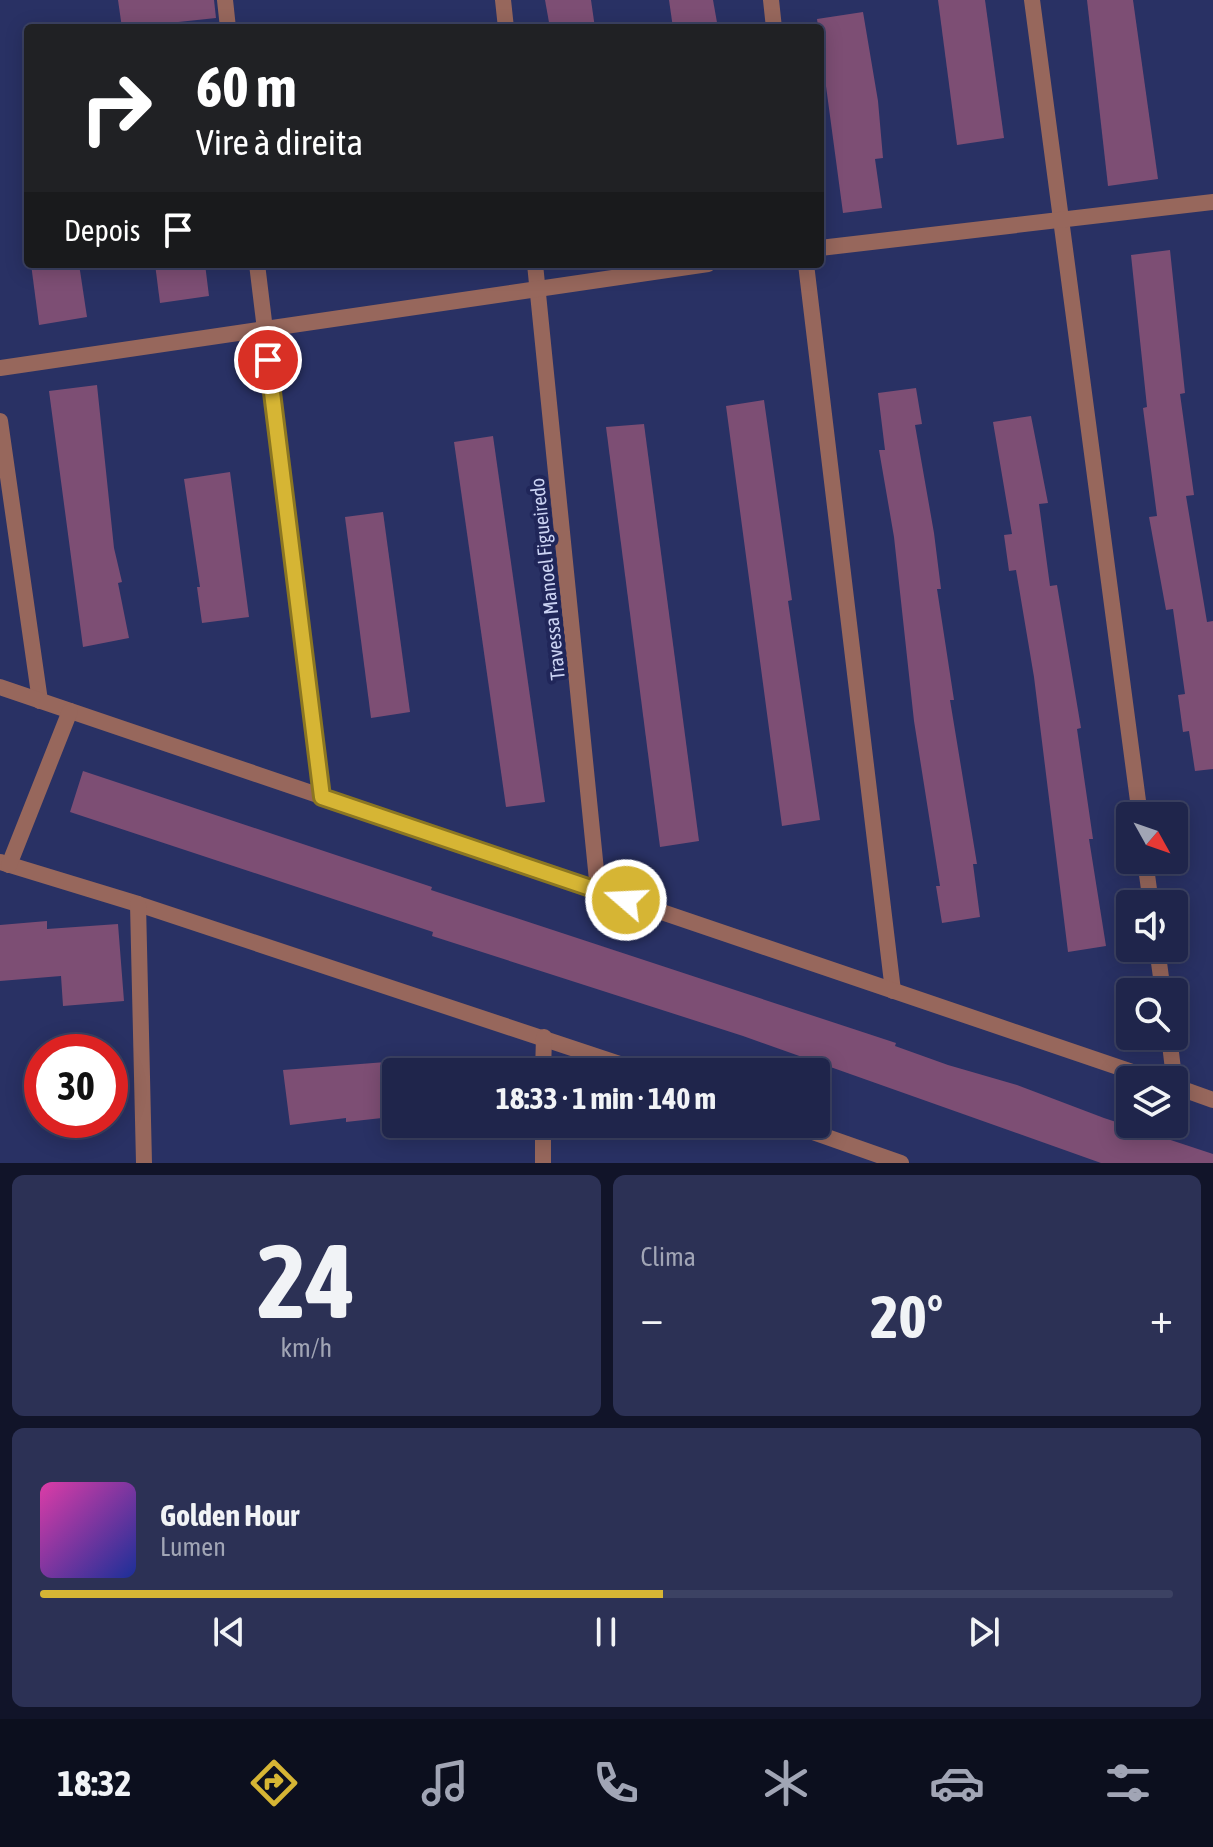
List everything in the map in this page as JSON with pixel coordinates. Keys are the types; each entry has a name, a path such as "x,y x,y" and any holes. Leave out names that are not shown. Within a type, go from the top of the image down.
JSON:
{"street":[{"path":"225,0 228,24"},
{"path":"503,0 506,24"},
{"path":"771,0 774,24"},
{"path":"1032,0 1138,802"},
{"path":"824,248 1213,202"},
{"path":"257,268 322,797"},
{"name":"Travessa Manoel Figueiredo","path":"535,268 598,890"},
{"path":"0,368 681,268"},
{"path":"806,268 893,991"},
{"path":"0,421 40,701"},
{"path":"0,687 1116,1066"},
{"path":"70,711 5,863 604,1058"},
{"path":"138,904 144,1163"},
{"path":"543,1058 544,1037"},
{"path":"1188,1091 1213,1100"},
{"path":"543,1138 543,1163"},
{"path":"830,1138 901,1163"}],"building":[{"path":"118,0 214,0 216,18 160,24 121,24"},
{"path":"545,0 591,0 594,24 549,24"},
{"path":"669,0 713,0 717,24 672,24"},
{"path":"938,0 985,0 1004,138 957,145"},
{"path":"1087,0 1133,0 1158,179 1108,186"},
{"path":"863,12 878,101 883,158 875,159 882,208 843,213 824,71 824,24 818,24 817,19"},
{"path":"1170,250 1185,393 1180,394 1194,495 1186,496 1207,622 1213,621 1213,769 1195,771 1189,731 1183,732 1178,695 1185,694 1173,609 1166,610 1149,517 1157,516 1143,408 1147,407 1131,255"},
{"path":"32,268 80,268 87,317 39,325"},
{"path":"156,268 206,268 209,296 160,303"},
{"path":"97,385 114,548 122,582 118,583 129,638 83,647 49,391"},
{"path":"916,388 922,424 915,425 934,533 941,589 937,589 954,700 950,700 977,864 973,864 980,917 942,923 936,886 940,886 914,721 894,537 879,450 885,450 878,393"},
{"path":"764,400 792,600 788,601 820,820 782,826 726,406"},
{"path":"1031,416 1048,503 1039,504 1050,586 1057,585 1081,728 1077,729 1093,839 1089,839 1106,946 1068,952 1034,677 1016,570 1009,571 1004,535 1012,534 993,422"},
{"path":"644,424 699,841 660,847 606,427"},
{"path":"493,436 545,802 506,807 454,442"},
{"path":"230,472 249,617 202,623 197,587 200,587 184,479"},
{"path":"383,512 410,712 371,718 345,517"},
{"path":"83,771 432,887 431,890 896,1043 895,1046 1017,1085 1116,1122 1116,1138 1165,1138 1213,1154 1213,1163 1101,1163 830,1067 830,1058 805,1058 432,936 433,932 70,812"},
{"path":"47,921 47,929 118,924 124,1001 63,1006 61,976 0,981 0,925"},
{"path":"382,1062 382,1118 346,1122 346,1118 290,1125 283,1070"}],"route":[{"path":"268,360 322,797 626,900"}]}
